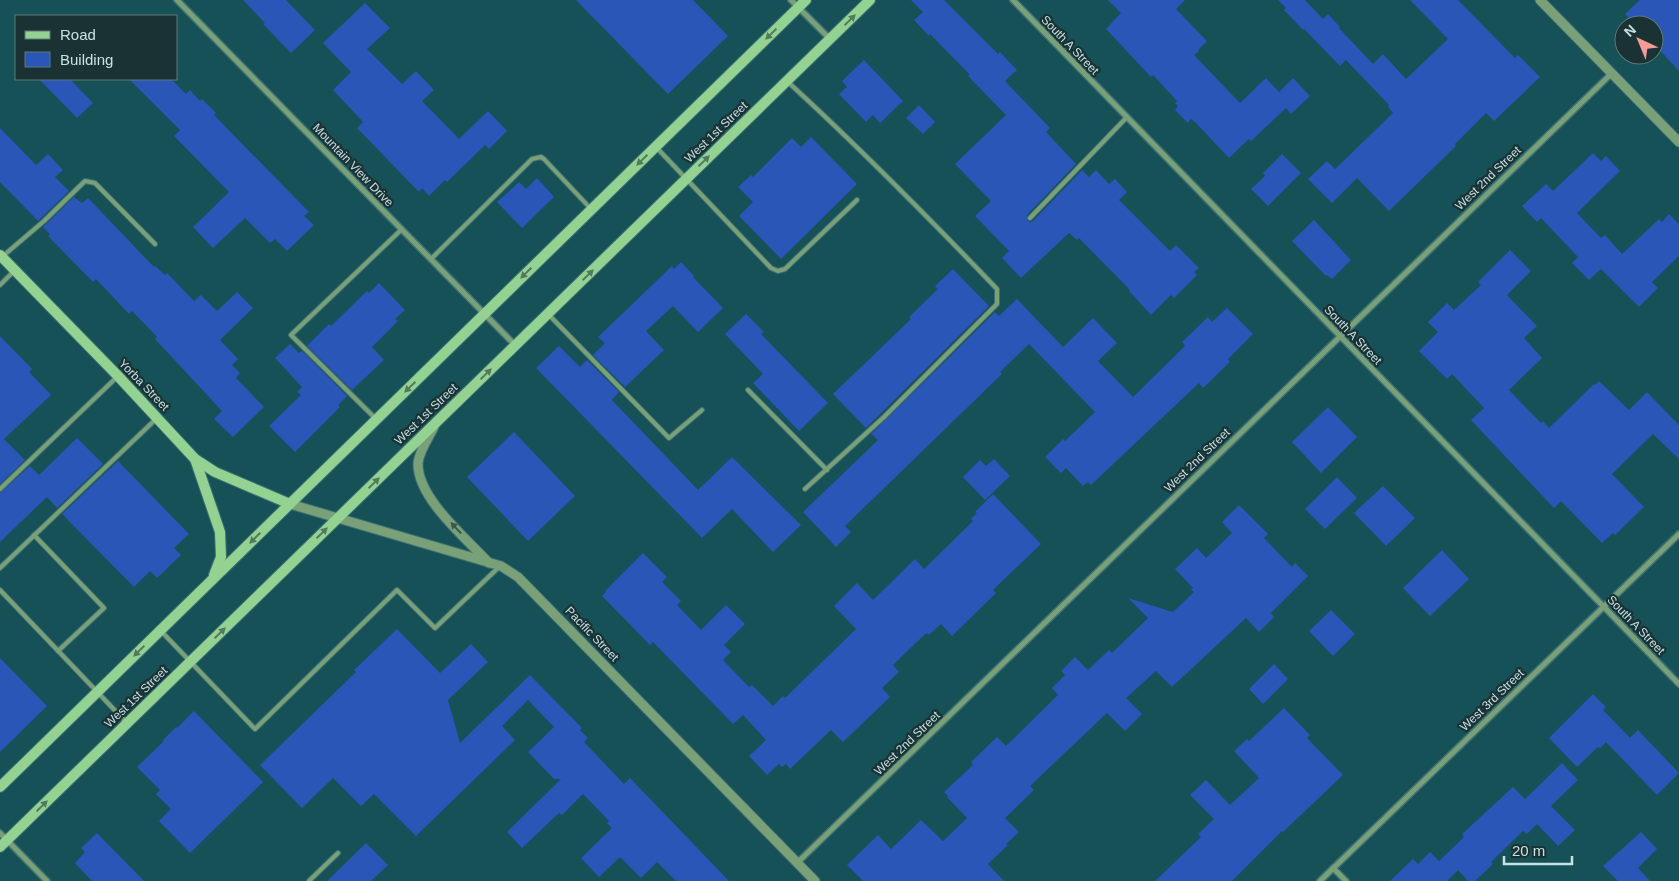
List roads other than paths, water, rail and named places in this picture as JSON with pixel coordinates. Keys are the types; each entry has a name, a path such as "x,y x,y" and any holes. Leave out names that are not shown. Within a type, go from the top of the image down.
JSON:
{"main road":[{"name":"West 1st Street","path":"2,840 127,723 870,0"},
{"path":"0,786 656,147 799,2"},
{"name":"Yorba Street","path":"1,256 118,376 195,459 215,472 290,504"},
{"path":"195,459 220,532 221,557 212,580"}],"street":[{"name":"Mountain View Drive","path":"177,0 515,345"},
{"name":"South A Street","path":"1013,0 1679,684"},
{"path":"1540,0 1679,142"},
{"path":"799,2 830,39"},
{"name":"West 2nd Street","path":"798,863 1612,73"},
{"path":"438,420 418,461 420,479 425,491 441,512 489,563"},
{"name":"Pacific Street","path":"290,504 501,566 518,577 815,881"},
{"name":"West 3rd Street","path":"1320,881 1679,534"},
{"path":"2,840 47,881"},
{"path":"1333,868 1346,881"}],"lane":[{"path":"786,81 877,166 997,289 998,304 884,417 805,489"},
{"path":"1030,218 1127,117"},
{"path":"656,147 685,180 771,268 778,271 785,269 857,200"},
{"path":"431,259 494,194 536,157 544,159 592,209"},
{"path":"1,256 44,222 85,181 95,183 155,244"},
{"path":"376,419 291,335 402,229"},
{"path":"0,285 15,270"},
{"path":"548,313 669,438 702,410"},
{"path":"0,489 118,376"},
{"path":"748,390 827,470"},
{"path":"0,568 158,418"},
{"path":"34,535 104,608 58,651"},
{"path":"160,630 255,729 397,590 435,628 501,566"},
{"path":"0,590 127,723"},
{"path":"310,881 338,854"}]}
